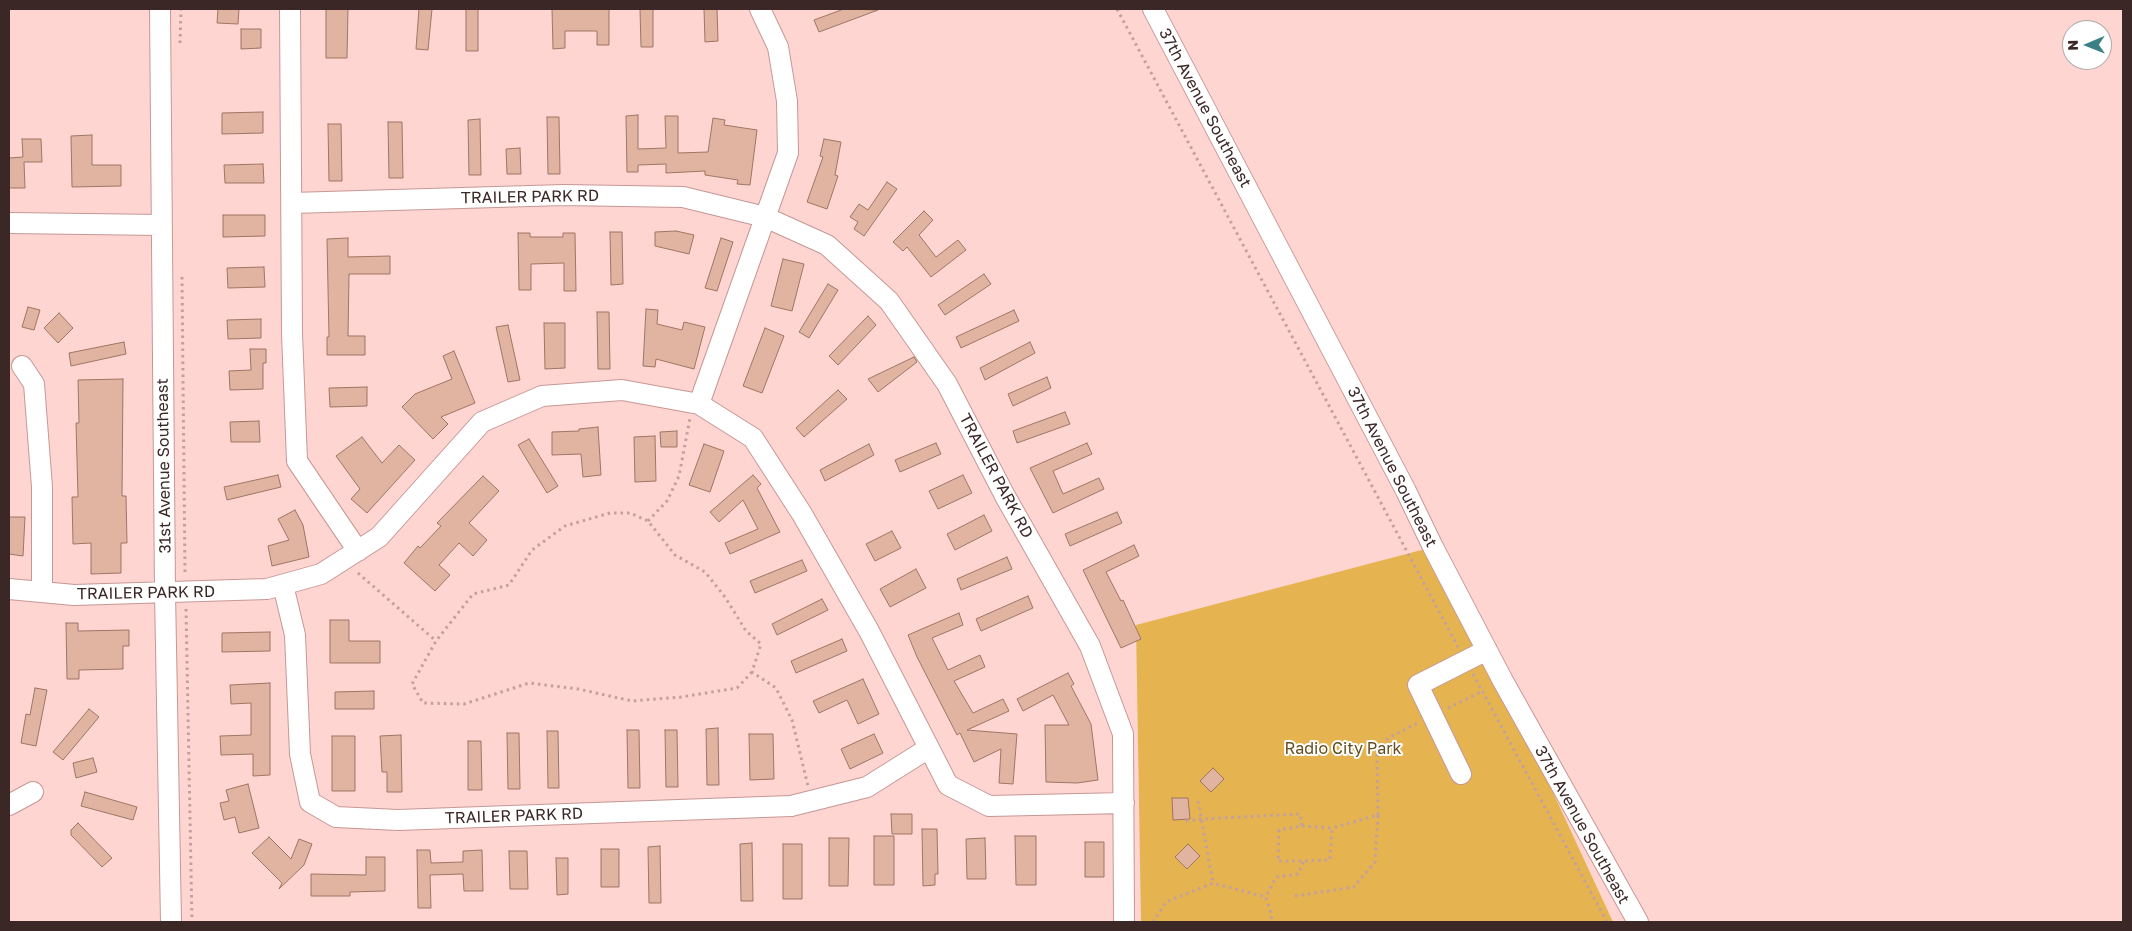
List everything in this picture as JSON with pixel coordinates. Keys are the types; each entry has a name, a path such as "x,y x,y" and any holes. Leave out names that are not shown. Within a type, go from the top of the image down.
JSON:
{"street":[{"name":"31st Avenue Southeast","path":"160,9 165,592 171,922"},
{"path":"290,9 292,334 297,461 358,550"},
{"path":"695,410 788,153 787,101 778,47 760,9"},
{"name":"37th Avenue Southeast","path":"1157,11 1503,681 1638,922"},
{"name":"TRAILER PARK RD","path":"292,203 564,195 683,197 765,216 827,246 889,301 947,384 1005,496 1090,646 1123,734 1124,922"},
{"path":"9,223 161,225"},
{"path":"22,366 34,384 42,487 42,592"},
{"name":"TRAILER PARK RD","path":"9,589 74,595 267,589 321,574 379,537 482,422 542,396 622,390 695,410 753,438 802,514 854,606 948,785 988,806 1124,804"},
{"name":"TRAILER PARK RD","path":"283,585 296,635 300,754 310,802 336,817 398,820 790,806 866,787 929,748"},
{"path":"1461,774 1418,685 1487,650"},
{"path":"9,805 33,792"}],"path":[{"path":"179,46 181,9"},
{"path":"1117,9 1607,922"},
{"path":"182,270 192,922"},
{"path":"648,521 667,501 679,476 695,410"},
{"path":"610,513 630,514 648,521 675,555 705,572 725,597 746,631 761,644 752,672 737,688 681,697 632,701 578,689 529,683 464,704 423,702 412,684 436,641 473,594 509,585 532,550 566,526 610,513"},
{"path":"358,573 436,641"},
{"path":"752,672 776,688 792,720 809,794"},
{"path":"1295,896 1354,887 1375,862 1378,815 1377,753 1388,738 1503,681"},
{"path":"1198,801 1214,883"},
{"path":"1186,822 1201,818 1300,814 1302,826"},
{"path":"1332,828 1330,860 1278,862 1279,830 1302,826 1332,828 1378,815"},
{"path":"1273,922 1266,897 1276,877 1298,874 1304,861"},
{"path":"1153,922 1166,902 1214,883 1266,897"}],"green space":[{"name":"Radio City Park","path":"1433,547 1487,650 1613,922 1141,922 1136,625"}],"building":[{"path":"218,9 239,9 238,24 217,23"},
{"path":"326,9 348,9 347,58 326,58"},
{"path":"419,9 432,9 428,50 416,49"},
{"path":"466,9 478,9 478,51 466,51"},
{"path":"552,9 609,9 609,45 597,45 597,31 565,31 565,48 553,49"},
{"path":"640,9 653,9 653,47 641,47"},
{"path":"704,9 717,9 718,41 705,42"},
{"path":"844,9 878,10 819,32 814,20"},
{"path":"241,29 261,29 261,48 241,49"},
{"path":"263,112 263,133 222,134 222,113"},
{"path":"638,115 638,149 666,148 665,116 678,116 678,153 708,152 713,118 725,120 724,125 757,130 750,185 737,184 738,180 705,175 705,171 666,173 666,164 638,165 638,172 627,172 626,116"},
{"path":"547,117 559,117 560,174 548,174"},
{"path":"480,119 481,175 469,175 468,120"},
{"path":"388,122 402,122 403,178 389,178"},
{"path":"328,124 341,124 342,181 329,181"},
{"path":"92,135 92,165 121,165 121,186 72,187 71,136"},
{"path":"22,139 41,139 42,162 24,162 25,188 9,188 9,158 23,157"},
{"path":"824,139 841,142 835,175 838,176 827,209 807,202 823,157 820,156"},
{"path":"520,148 521,174 507,174 506,149"},
{"path":"263,164 264,183 225,183 224,165"},
{"path":"887,182 897,189 864,236 854,229 858,222 850,217 859,204 868,210"},
{"path":"924,211 933,220 919,235 936,257 958,240 966,250 931,277 907,247 903,251 893,242"},
{"path":"223,215 265,215 265,236 223,237"},
{"path":"676,231 694,235 689,254 655,246 655,232"},
{"path":"610,232 622,232 623,284 611,285"},
{"path":"518,233 530,233 530,237 563,237 563,233 575,233 576,291 564,291 564,263 531,264 531,290 519,290"},
{"path":"348,238 348,257 390,256 390,274 349,274 348,336 365,336 365,355 327,355 327,337 329,337 327,239"},
{"path":"721,238 733,242 717,291 705,288"},
{"path":"783,259 804,264 792,311 771,306"},
{"path":"264,267 265,287 228,288 227,268"},
{"path":"984,274 991,284 945,315 938,305"},
{"path":"828,284 838,290 809,338 799,332"},
{"path":"28,307 40,310 34,330 22,327"},
{"path":"646,309 658,310 657,324 682,330 684,322 705,327 694,369 656,359 655,367 643,366"},
{"path":"1014,310 1019,321 961,348 956,337"},
{"path":"597,312 609,312 610,369 598,369"},
{"path":"59,313 73,328 58,343 44,328"},
{"path":"868,316 876,325 838,365 829,356"},
{"path":"261,319 261,338 228,339 227,320"},
{"path":"544,323 565,323 565,368 545,369"},
{"path":"508,325 520,380 508,382 496,327"},
{"path":"765,328 784,336 762,393 743,386"},
{"path":"124,342 126,354 71,366 69,353"},
{"path":"1030,342 1035,353 985,380 980,368"},
{"path":"250,349 266,349 266,363 263,363 263,389 230,390 229,371 251,370"},
{"path":"454,351 475,403 441,417 448,424 433,439 402,407 415,394 452,379 443,356"},
{"path":"914,357 917,362 878,392 868,379"},
{"path":"1047,377 1051,388 1013,406 1008,394"},
{"path":"123,379 122,496 126,496 127,543 121,543 121,573 91,574 91,543 73,544 72,497 78,497 76,423 79,423 78,380"},
{"path":"367,387 367,406 330,407 329,388"},
{"path":"838,390 847,399 804,437 796,428"},
{"path":"1065,412 1070,424 1017,443 1013,431"},
{"path":"259,421 260,442 231,442 230,422"},
{"path":"598,427 601,475 583,477 581,454 552,455 552,432 579,431 579,429"},
{"path":"677,431 677,447 661,447 660,432"},
{"path":"655,436 656,481 635,482 634,437"},
{"path":"362,437 382,463 399,445 415,460 367,513 351,499 360,489 336,456"},
{"path":"529,439 558,486 547,493 518,445"},
{"path":"936,443 941,454 900,472 895,460"},
{"path":"1087,443 1092,454 1053,471 1063,494 1099,478 1104,489 1053,513 1030,468"},
{"path":"704,444 724,451 710,492 689,485"},
{"path":"869,444 874,455 825,481 820,470"},
{"path":"278,475 281,487 227,500 224,487"},
{"path":"753,475 761,484 757,488 780,532 730,554 725,543 758,529 743,500 719,522 710,512"},
{"path":"963,475 972,493 938,509 929,491"},
{"path":"483,476 499,491 469,523 487,540 473,556 459,543 439,565 450,575 435,591 404,563 418,546 420,548 441,526 437,523"},
{"path":"295,510 303,525 309,557 272,566 268,546 289,540 278,519"},
{"path":"1117,512 1122,523 1070,546 1065,534"},
{"path":"984,515 992,531 955,550 947,534"},
{"path":"9,517 25,517 23,556 9,554"},
{"path":"892,531 901,548 875,561 866,544"},
{"path":"1134,545 1139,556 1106,572 1121,601 1123,600 1141,639 1121,648 1083,570"},
{"path":"1007,557 1012,569 961,590 957,579"},
{"path":"802,560 807,571 755,593 750,581"},
{"path":"916,569 926,588 890,607 880,589"},
{"path":"1028,596 1033,608 981,631 976,619"},
{"path":"822,599 828,610 777,635 772,624"},
{"path":"959,613 963,625 932,638 948,670 980,655 985,667 954,681 973,713 1003,699 1009,711 967,730 1017,734 1013,784 999,783 1001,749 974,762 960,733 957,735 917,657 908,635"},
{"path":"330,620 349,620 349,641 380,641 380,663 330,663"},
{"path":"66,623 78,623 78,631 129,630 129,646 123,646 123,669 79,670 79,679 67,679"},
{"path":"270,632 270,651 222,652 222,633"},
{"path":"842,639 847,651 796,673 791,661"},
{"path":"1068,673 1074,684 1071,686 1091,724 1098,780 1077,783 1046,782 1045,725 1069,725 1053,695 1023,711 1017,699"},
{"path":"863,679 879,714 858,724 847,700 819,713 813,701"},
{"path":"270,683 270,775 253,776 253,754 221,755 220,736 251,735 251,703 231,704 230,685"},
{"path":"35,688 47,690 36,746 21,743 26,714 30,715"},
{"path":"374,691 374,709 335,709 335,692"},
{"path":"89,709 99,717 63,760 53,752"},
{"path":"718,728 719,785 707,785 706,729"},
{"path":"627,730 639,730 640,788 628,788"},
{"path":"665,730 677,730 678,787 666,787"},
{"path":"547,731 558,731 559,788 548,788"},
{"path":"507,733 519,733 520,789 508,789"},
{"path":"749,734 773,734 774,779 750,780"},
{"path":"874,734 883,753 850,769 841,749"},
{"path":"401,735 402,792 387,792 387,772 382,772 380,736"},
{"path":"332,736 355,736 355,791 332,791"},
{"path":"468,741 481,741 482,790 468,790"},
{"path":"93,758 97,772 76,778 73,763"},
{"path":"1213,768 1224,779 1211,792 1200,781"},
{"path":"248,784 259,828 239,833 235,817 224,820 220,803 229,801 226,790"},
{"path":"85,792 137,807 133,820 81,806"},
{"path":"1172,798 1188,798 1190,819 1173,820"},
{"path":"891,814 912,814 912,834 892,834"},
{"path":"78,823 112,858 102,867 71,835 71,830"},
{"path":"922,829 937,829 938,874 935,874 935,885 923,886"},
{"path":"874,836 894,836 894,885 874,885"},
{"path":"1015,836 1036,836 1036,885 1016,885"},
{"path":"269,837 291,859 299,839 312,844 304,865 279,889 282,883 252,853"},
{"path":"829,838 849,838 848,886 829,886"},
{"path":"985,838 986,879 967,879 966,839"},
{"path":"1085,842 1104,842 1104,877 1085,877"},
{"path":"752,843 753,901 741,901 740,844"},
{"path":"783,844 802,844 802,899 783,899"},
{"path":"1188,844 1200,856 1187,869 1175,857"},
{"path":"660,846 661,903 649,903 648,847"},
{"path":"601,849 619,849 619,887 601,887"},
{"path":"417,850 430,850 431,863 463,862 463,851 482,850 483,891 464,891 463,874 430,875 431,908 418,908"},
{"path":"509,851 527,851 528,889 510,889"},
{"path":"366,857 385,857 385,891 350,892 350,896 311,896 311,874 366,875"},
{"path":"556,858 568,858 568,894 557,895"}]}
